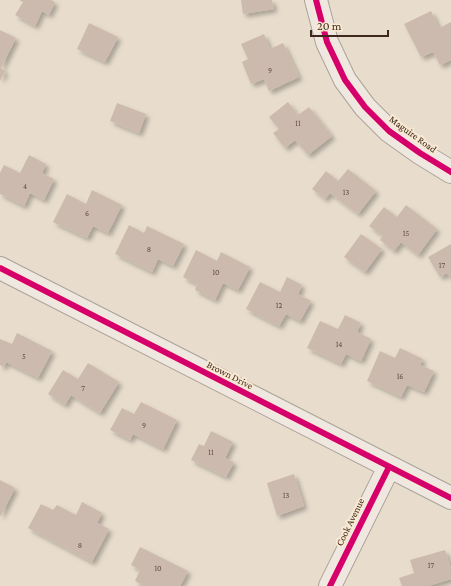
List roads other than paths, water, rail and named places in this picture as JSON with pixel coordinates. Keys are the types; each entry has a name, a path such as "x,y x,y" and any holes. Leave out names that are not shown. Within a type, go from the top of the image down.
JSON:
{"street":[{"name":"Maguire Road","path":"316,0 327,42 345,80 365,107 390,131 420,153 451,172"},
{"name":"Brown Drive","path":"0,268 451,498"},
{"name":"Cook Avenue","path":"330,586 389,467"}]}
